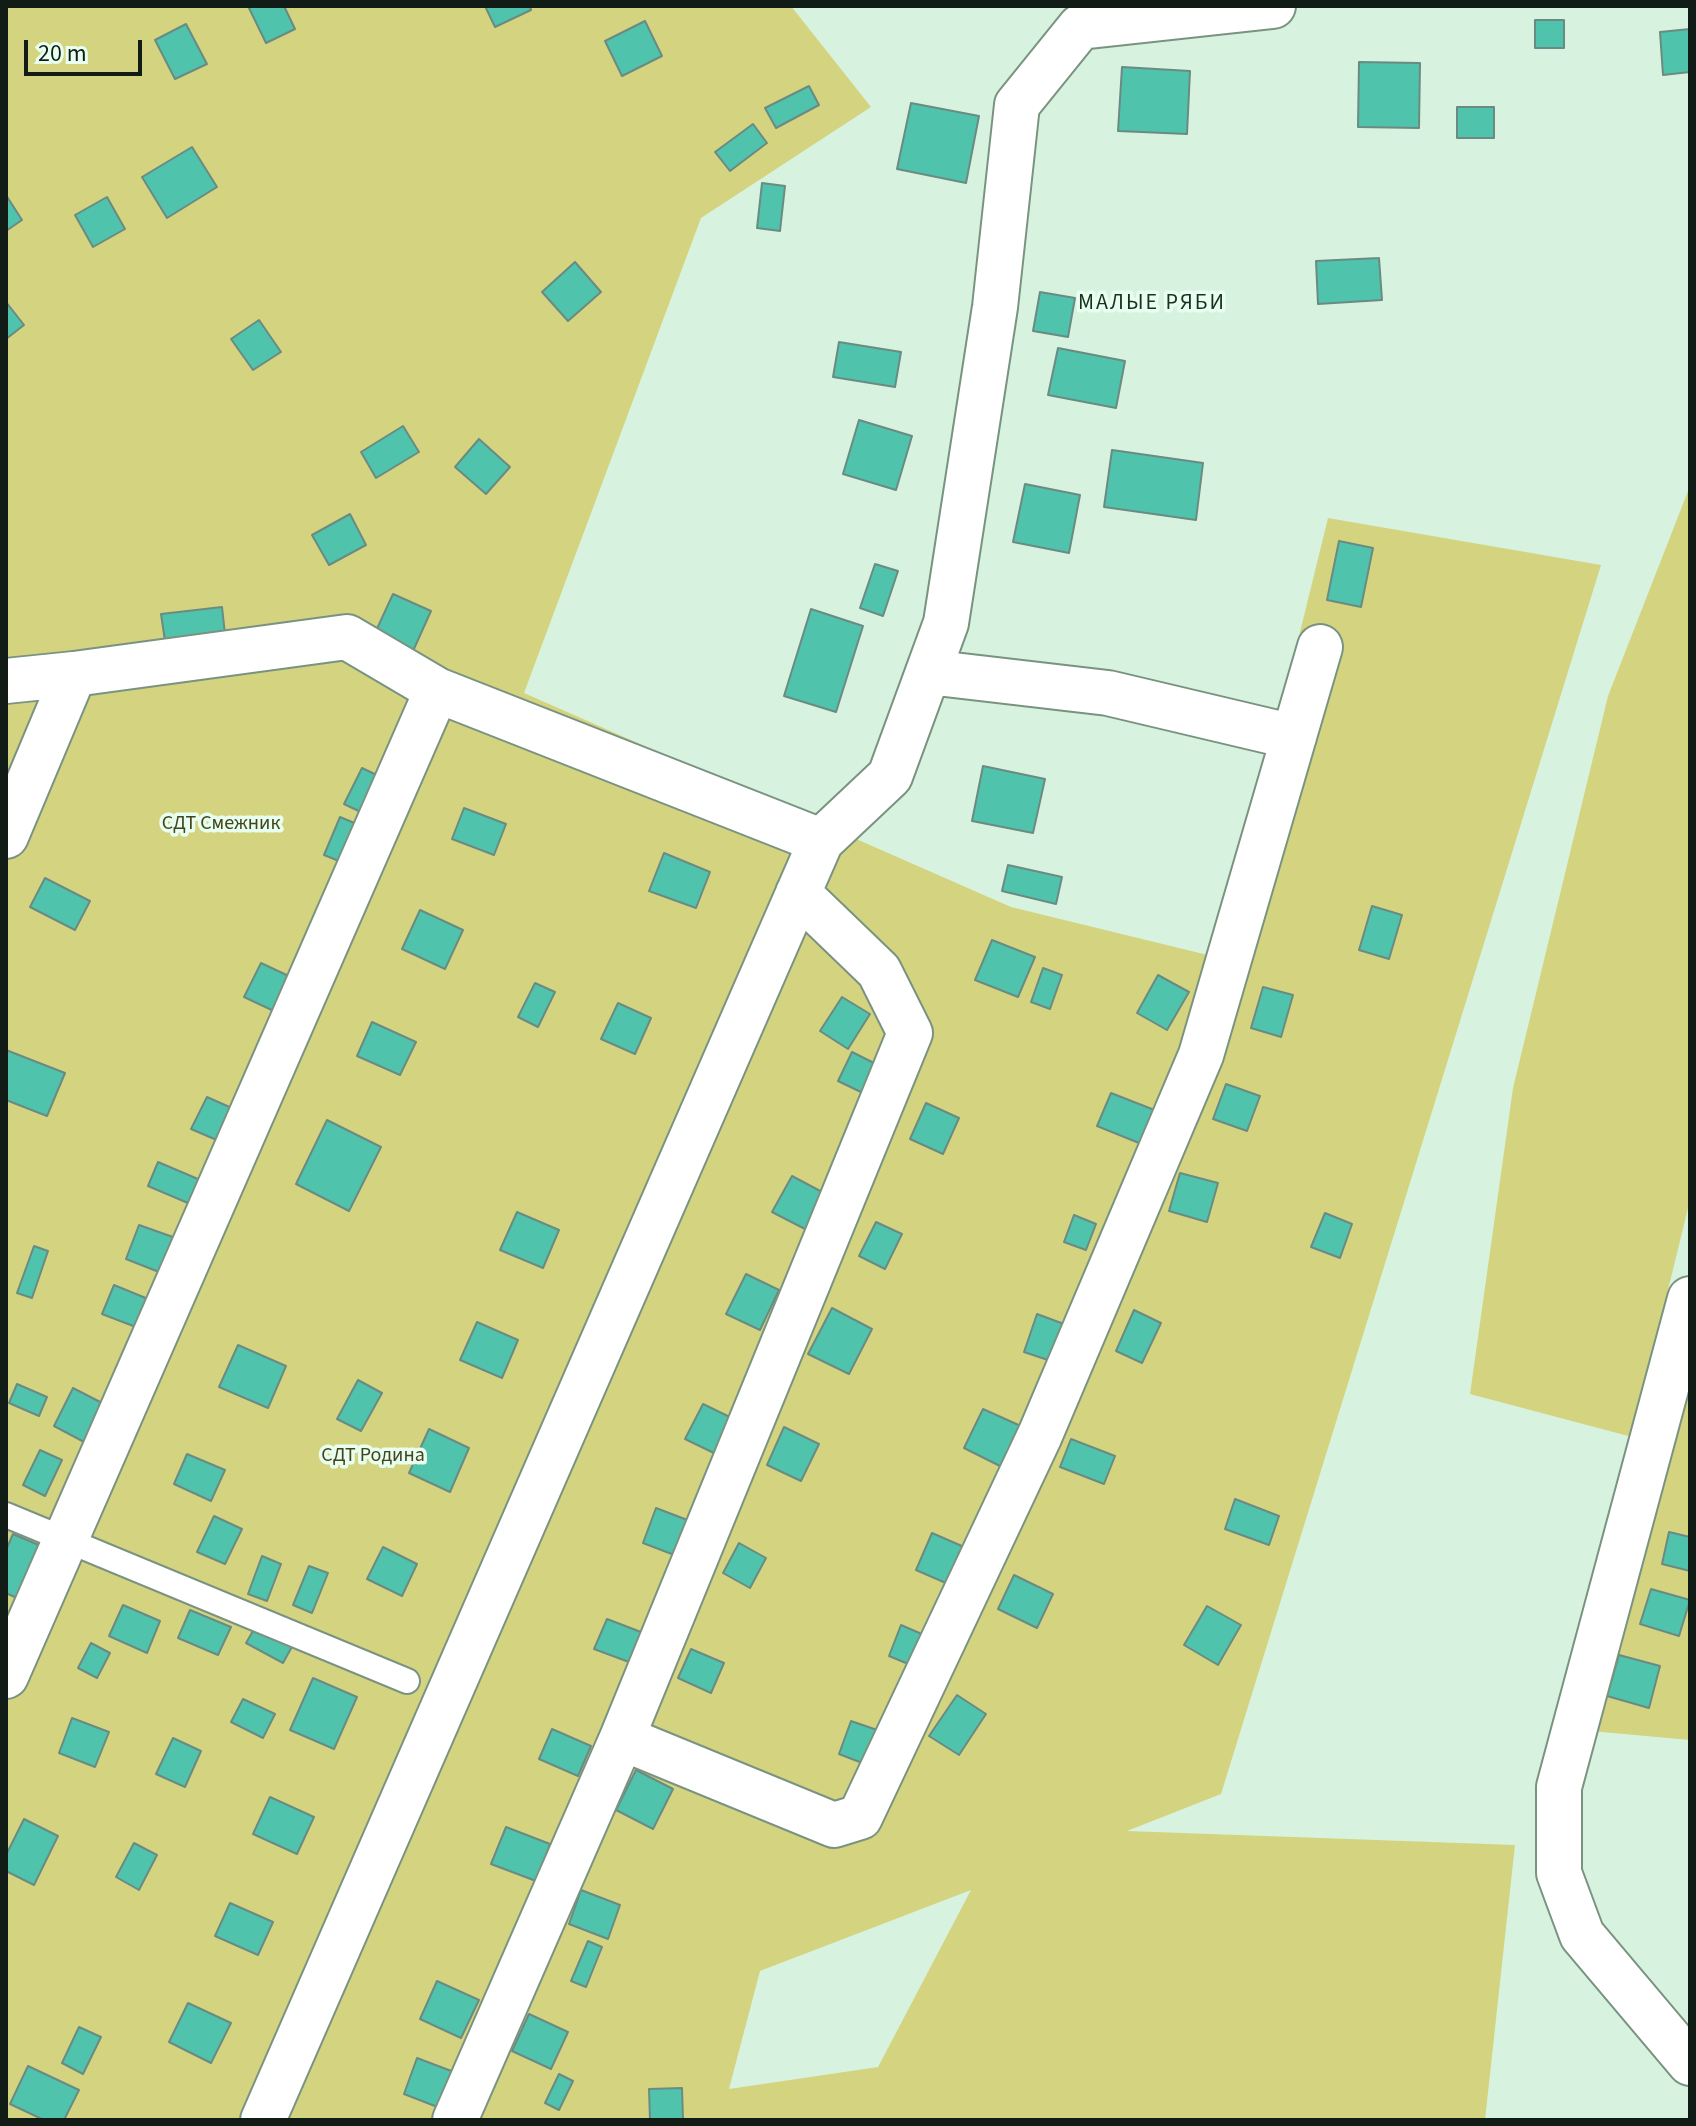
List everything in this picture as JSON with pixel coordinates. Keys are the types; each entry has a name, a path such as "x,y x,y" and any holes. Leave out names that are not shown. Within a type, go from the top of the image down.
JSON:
{"street":[{"path":"263,2120 821,841 890,776 946,623 995,307 1017,105 1080,27 1273,6"},
{"path":"6,681 347,637 437,690 821,841"},
{"path":"622,1738 834,1825 860,1817 1040,1435 1201,1055 1320,647"},
{"path":"928,672 1108,693 1294,737"},
{"path":"6,836 74,674"},
{"path":"6,1676 437,690"},
{"path":"455,2120 622,1738 910,1033 879,971 798,893"},
{"path":"1690,1299 1559,1787 1559,1873 1582,1935 1690,2063"}],"lane":[{"path":"6,1515 407,1681"}],"green space":[{"path":"6,6 791,6 871,107 701,218 524,693 1011,907 1220,958 1328,518 1601,565 1221,1794 1127,1831 1515,1845 1485,2120 6,2120","holes":["971,1890 878,2067 729,2089 760,1971"]},
{"path":"1690,486 1690,1200 1632,1437 1470,1394 1513,1088 1608,696"},
{"path":"1690,1380 1690,1740 1591,1731"}],"building":[{"path":"248,6 284,6 295,29 266,43"},
{"path":"485,6 530,6 531,10 495,27"},
{"path":"1535,20 1564,20 1564,48 1535,48"},
{"path":"645,21 662,56 622,76 605,41"},
{"path":"186,24 207,64 175,79 155,40"},
{"path":"1690,29 1690,72 1663,75 1660,32"},
{"path":"1359,62 1420,63 1419,128 1358,127"},
{"path":"1122,67 1190,71 1187,134 1118,131"},
{"path":"809,86 819,105 776,128 765,108"},
{"path":"911,103 979,116 966,183 897,169"},
{"path":"1457,107 1494,107 1494,138 1457,138"},
{"path":"753,124 767,143 730,171 715,152"},
{"path":"192,147 217,187 167,218 142,177"},
{"path":"762,183 785,186 780,231 757,228"},
{"path":"6,195 22,220 6,231"},
{"path":"107,197 125,229 93,247 75,215"},
{"path":"1379,258 1382,300 1318,304 1316,261"},
{"path":"575,262 601,292 568,321 542,292"},
{"path":"1040,292 1075,298 1068,337 1033,331"},
{"path":"6,302 24,325 6,339"},
{"path":"259,320 281,352 253,370 231,339"},
{"path":"839,342 901,352 895,387 833,377"},
{"path":"1058,348 1125,361 1116,408 1048,395"},
{"path":"859,420 912,436 896,490 843,474"},
{"path":"403,426 419,452 376,478 361,452"},
{"path":"479,439 510,467 486,494 455,467"},
{"path":"1112,450 1203,463 1196,520 1104,507"},
{"path":"1025,484 1080,495 1069,553 1013,542"},
{"path":"350,514 366,545 329,565 312,535"},
{"path":"1339,541 1373,548 1361,607 1327,600"},
{"path":"875,564 898,571 883,616 860,608"},
{"path":"393,594 431,611 413,651 375,633"},
{"path":"222,607 225,634 165,641 161,614"},
{"path":"811,609 863,626 836,712 784,696"},
{"path":"983,766 1045,779 1033,833 972,821"},
{"path":"362,768 383,778 365,814 344,804"},
{"path":"464,808 506,824 494,855 452,839"},
{"path":"340,817 364,827 349,865 324,855"},
{"path":"664,853 710,872 696,908 649,891"},
{"path":"1008,865 1062,877 1056,904 1002,891"},
{"path":"45,878 90,901 75,930 30,907"},
{"path":"1372,906 1402,915 1389,959 1359,950"},
{"path":"420,910 463,930 445,969 402,949"},
{"path":"992,940 1035,957 1018,997 975,980"},
{"path":"261,963 293,978 276,1012 244,997"},
{"path":"1043,968 1062,975 1050,1009 1031,1002"},
{"path":"1158,975 1189,992 1167,1030 1137,1013"},
{"path":"535,983 555,992 538,1027 518,1017"},
{"path":"1263,987 1293,995 1281,1037 1251,1028"},
{"path":"842,997 870,1014 848,1049 820,1031"},
{"path":"618,1003 651,1018 635,1054 601,1039"},
{"path":"372,1022 416,1042 400,1075 357,1056"},
{"path":"6,1050 65,1073 47,1116 6,1100"},
{"path":"852,1052 880,1066 865,1094 838,1081"},
{"path":"1226,1084 1260,1096 1247,1131 1213,1119"},
{"path":"1111,1093 1157,1111 1144,1145 1097,1126"},
{"path":"207,1097 234,1109 219,1141 191,1129"},
{"path":"926,1103 959,1118 943,1154 910,1139"},
{"path":"327,1120 381,1147 349,1211 296,1184"},
{"path":"158,1162 205,1182 195,1206 148,1186"},
{"path":"1180,1173 1218,1183 1207,1222 1169,1211"},
{"path":"792,1176 824,1193 805,1229 772,1212"},
{"path":"517,1212 559,1230 543,1268 500,1250"},
{"path":"1325,1213 1352,1224 1340,1258 1311,1247"},
{"path":"1074,1215 1096,1224 1086,1250 1064,1242"},
{"path":"876,1222 902,1234 885,1269 859,1256"},
{"path":"139,1225 173,1237 159,1272 126,1259"},
{"path":"34,1246 48,1251 32,1298 17,1293"},
{"path":"746,1274 779,1290 760,1330 726,1314"},
{"path":"114,1285 153,1301 141,1329 102,1314"},
{"path":"832,1308 872,1329 849,1374 808,1354"},
{"path":"1134,1310 1161,1323 1142,1363 1116,1351"},
{"path":"1037,1314 1064,1324 1051,1361 1024,1352"},
{"path":"477,1322 518,1340 502,1378 460,1360"},
{"path":"238,1345 286,1366 268,1408 219,1387"},
{"path":"358,1380 382,1393 361,1431 337,1419"},
{"path":"17,1384 47,1397 39,1416 9,1403"},
{"path":"73,1388 106,1405 86,1443 54,1426"},
{"path":"703,1404 734,1419 716,1454 685,1439"},
{"path":"983,1409 1023,1427 1002,1467 964,1448"},
{"path":"784,1427 819,1444 801,1481 767,1465"},
{"path":"429,1429 469,1448 450,1492 409,1473"},
{"path":"1071,1439 1115,1456 1104,1484 1060,1467"},
{"path":"40,1450 62,1460 45,1496 23,1485"},
{"path":"187,1454 225,1470 211,1501 174,1484"},
{"path":"1235,1499 1279,1516 1269,1545 1225,1529"},
{"path":"656,1508 690,1521 677,1556 643,1543"},
{"path":"214,1516 242,1529 225,1564 197,1552"},
{"path":"1669,1532 1690,1537 1690,1571 1662,1564"},
{"path":"932,1533 971,1550 955,1587 916,1570"},
{"path":"13,1534 41,1546 19,1599 6,1593 6,1550"},
{"path":"739,1543 766,1558 750,1588 723,1573"},
{"path":"383,1547 417,1564 402,1596 367,1579"},
{"path":"262,1556 281,1564 267,1601 248,1594"},
{"path":"309,1566 328,1573 312,1613 293,1605"},
{"path":"1014,1575 1053,1594 1037,1628 998,1609"},
{"path":"1651,1589 1690,1600 1679,1636 1640,1624"},
{"path":"123,1605 160,1621 147,1653 109,1636"},
{"path":"1207,1606 1241,1625 1218,1665 1184,1645"},
{"path":"190,1610 231,1627 218,1655 178,1638"},
{"path":"607,1619 641,1632 629,1662 594,1649"},
{"path":"257,1624 294,1643 283,1663 246,1643"},
{"path":"901,1625 931,1638 918,1668 889,1656"},
{"path":"91,1643 110,1653 97,1678 78,1668"},
{"path":"691,1649 724,1663 711,1693 678,1678"},
{"path":"1619,1655 1660,1666 1649,1708 1607,1696"},
{"path":"313,1678 357,1697 334,1749 290,1730"},
{"path":"957,1695 986,1714 959,1755 929,1736"},
{"path":"243,1699 275,1714 263,1738 231,1722"},
{"path":"72,1718 109,1732 95,1767 59,1753"},
{"path":"851,1721 883,1732 870,1766 839,1754"},
{"path":"552,1729 591,1746 578,1776 539,1759"},
{"path":"173,1738 201,1751 185,1787 156,1774"},
{"path":"636,1770 673,1789 653,1829 616,1810"},
{"path":"270,1797 314,1817 297,1854 253,1834"},
{"path":"24,1819 58,1836 34,1885 6,1871 6,1855"},
{"path":"506,1827 550,1844 536,1881 491,1864"},
{"path":"134,1843 157,1855 139,1890 116,1877"},
{"path":"581,1890 620,1905 608,1939 569,1924"},
{"path":"230,1903 273,1922 258,1955 215,1936"},
{"path":"588,1941 602,1947 586,1987 571,1981"},
{"path":"437,1981 479,2000 461,2038 420,2019"},
{"path":"188,2003 231,2023 211,2063 169,2042"},
{"path":"529,2014 568,2032 551,2069 512,2051"},
{"path":"79,2027 101,2037 83,2074 62,2063"},
{"path":"417,2058 454,2072 440,2108 404,2094"},
{"path":"28,2066 79,2090 64,2120 44,2120 10,2104"},
{"path":"559,2074 573,2081 559,2110 545,2103"},
{"path":"682,2088 683,2120 650,2120 649,2089"}],"district":[{"name":"МАЛЫЕ РЯБИ","path":"1152,304"}],"park label":[{"name":"СДТ Смежник","path":"221,825"},
{"name":"СДТ Родина","path":"373,1457"}]}
